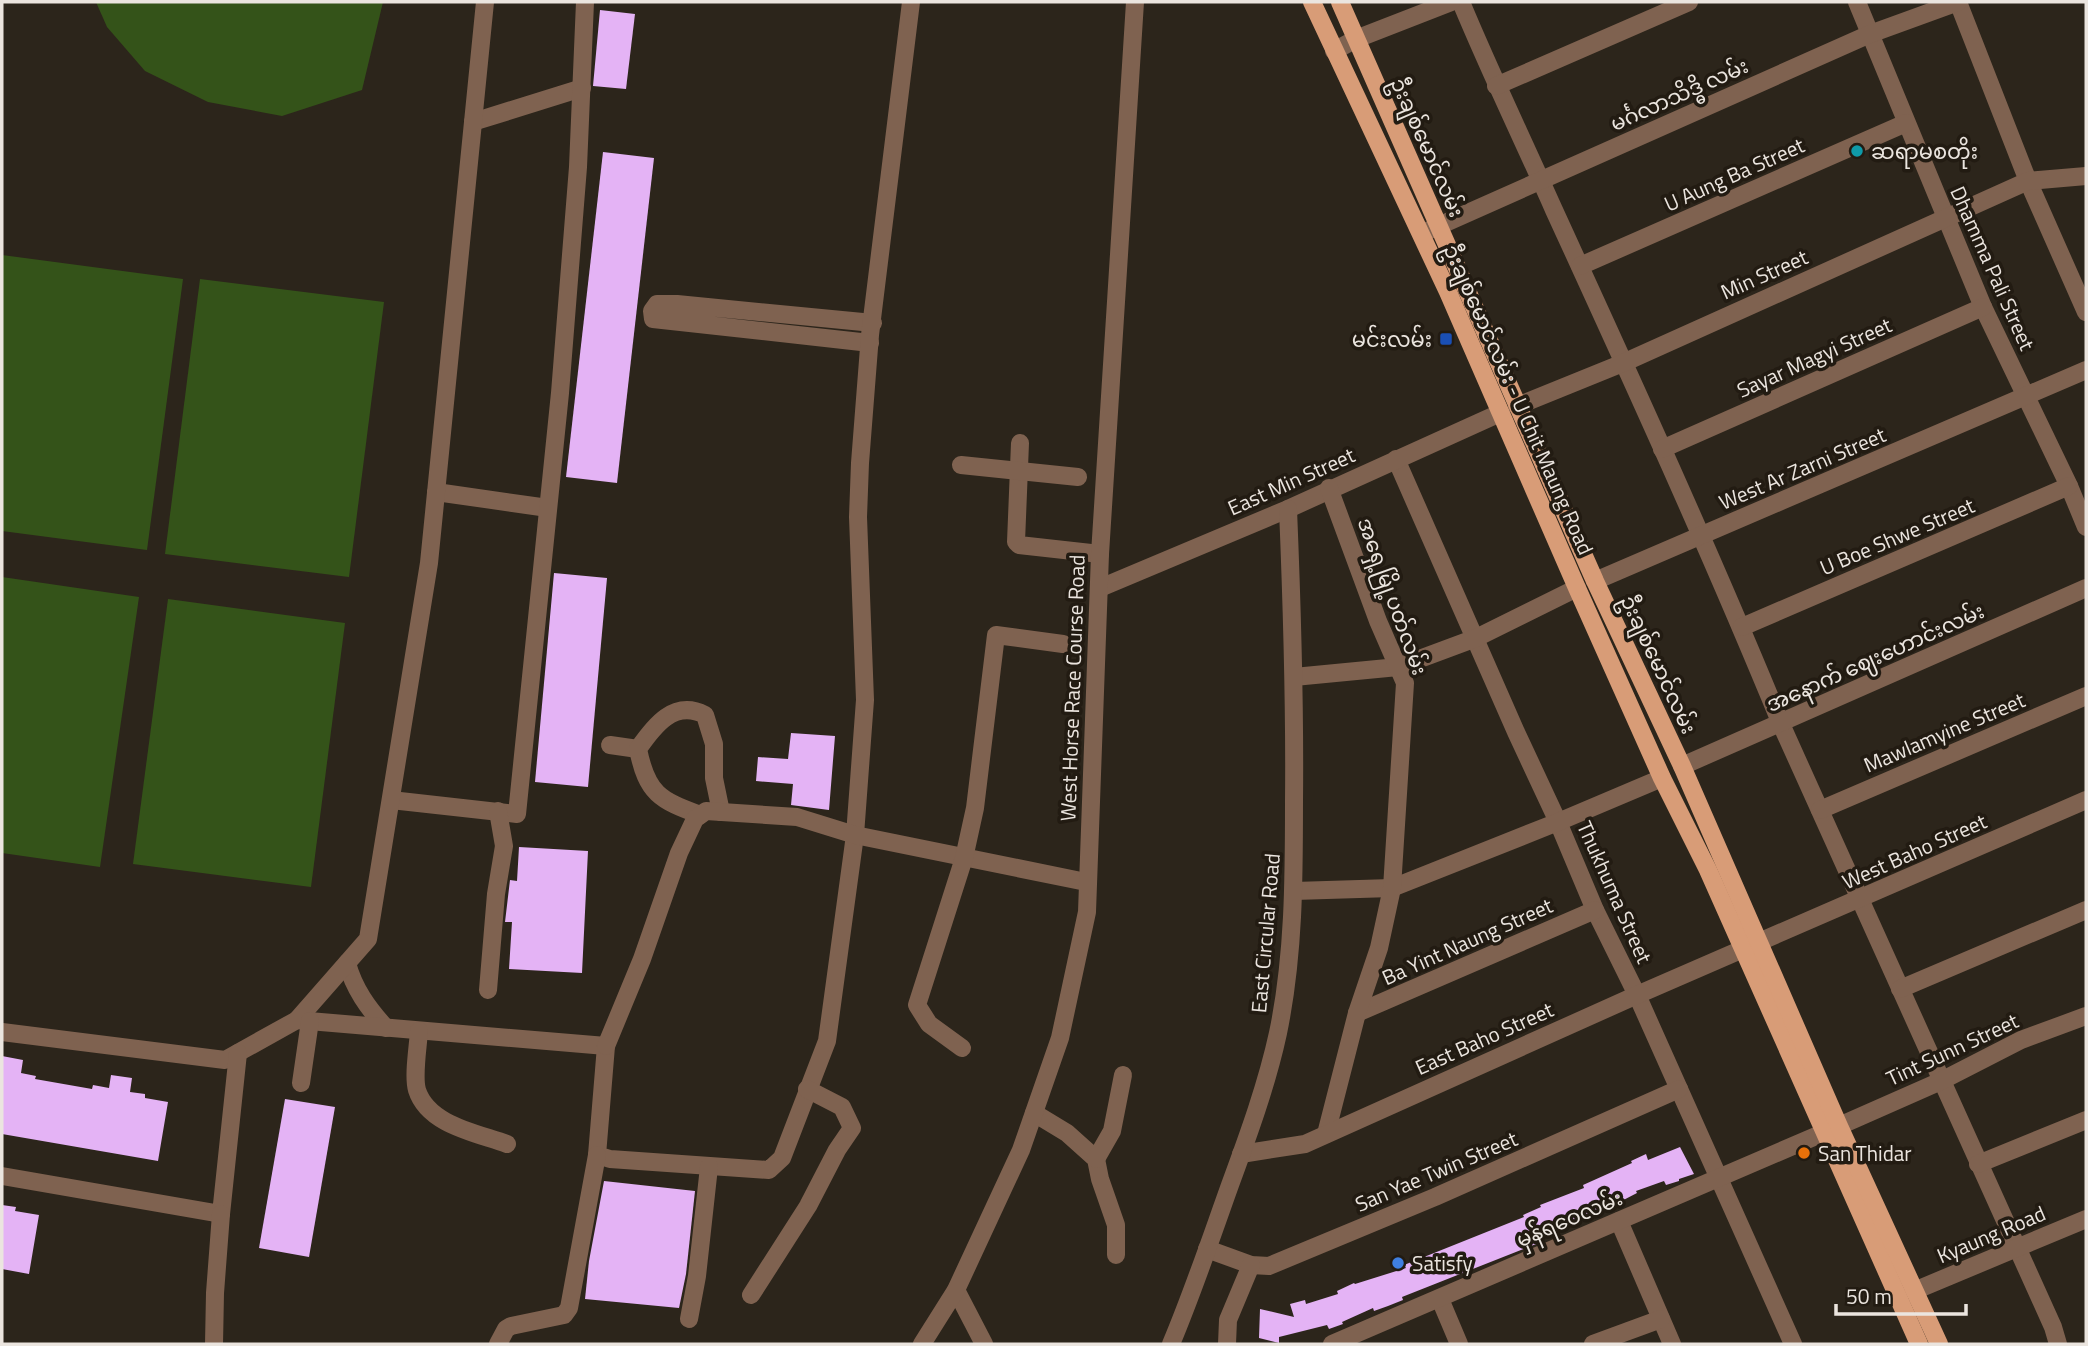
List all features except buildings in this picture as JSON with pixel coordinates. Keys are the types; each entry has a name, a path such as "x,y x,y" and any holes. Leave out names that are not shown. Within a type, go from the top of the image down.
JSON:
{"main road":[{"name":"ဦးချစ်မောင်လမ်း - U Chit Maung Road","path":"1312,2 1421,233 1662,778"},
{"name":"ဦးချစ်မောင်လမ်း","path":"1340,2 1595,581 1682,766 1760,943 1831,1130 1919,1344"},
{"name":"ဦးချစ်မောင်လမ်း","path":"1662,778 1742,950 1939,1344"}],"street":[{"path":"2,1032 225,1060 303,1021 368,939 429,563 485,2"},
{"path":"390,800 517,814 575,207 585,2"},
{"path":"597,1155 610,1159 769,1170 782,1157 827,1041 855,835 865,699 858,517 870,343 911,2"},
{"name":"West Horse Race Course Road","path":"922,1344 956,1290 1021,1150 1060,1038 1087,912 1100,554 1135,2"},
{"path":"1334,51 1356,39 1451,2"},
{"path":"1461,2 1496,86 1742,627 1781,724 2058,1344"},
{"path":"1496,86 1689,2"},
{"name":"Dhamma Pali Street","path":"1857,2 1983,307 2086,527"},
{"path":"1958,2 2028,181 2086,312"},
{"name":"မင်္ဂလာသိဒ္ဓိ လမ်း","path":"1421,233 1870,34 1958,2"},
{"path":"472,122 582,88"},
{"name":"U Aung Ba Street","path":"1580,266 1906,123"},
{"name":"Min Street","path":"1517,405 1623,362 2028,181 2086,176"},
{"path":"870,343 653,319 652,311 657,304 677,304 873,323"},
{"name":"Sayar Magyi Street","path":"1662,449 1983,307"},
{"name":"West Ar Zarni Street","path":"1595,581 2086,370"},
{"name":"East Min Street","path":"1100,588 1288,509 1329,488 1500,413"},
{"path":"1020,443 1016,542 1019,545 1100,554"},
{"name":"Thukhuma Street","path":"1396,459 1595,910 1637,995 1793,1344"},
{"path":"961,465 1078,477"},
{"name":"U Boe Shwe Street","path":"1742,627 2069,486"},
{"name":"အရှေ့မြို့ပတ်လမ်း","path":"1325,1134 1357,1013 1379,948 1392,888 1405,683 1378,621 1329,488"},
{"path":"436,492 548,508"},
{"name":"East Circular Road","path":"1171,1344 1241,1154 1278,1034 1289,959 1294,891 1294,677 1288,509"},
{"path":"1294,677 1398,667 1476,638 1577,588"},
{"name":"အနောက် ဈေးဟောင်းလမ်း","path":"1682,766 2086,588"},
{"path":"962,1048 929,1024 917,1005 964,858 975,808 996,635 1063,644"},
{"name":"Mawlamyine Street","path":"1820,810 2086,696"},
{"path":"638,749 662,719 682,710 695,710 705,715 714,744 714,778 721,812"},
{"path":"610,746 638,749"},
{"path":"638,749 643,772 654,791 673,805 700,815"},
{"path":"1294,891 1392,888 1662,778"},
{"name":"West Baho Street","path":"1742,950 2086,800"},
{"path":"488,990 496,894 504,846 498,811"},
{"path":"498,1344 506,1329 511,1326 564,1315 569,1308 597,1155 606,1046 642,959 679,853 695,819 700,815 706,811 797,817 855,835 1086,882"},
{"name":"Ba Yint Naung Street","path":"1357,1013 1595,910"},
{"path":"1900,989 2086,910"},
{"name":"East Baho Street","path":"1241,1154 1304,1144 1742,950"},
{"path":"347,963 351,977 367,1007 386,1028"},
{"name":"Tint Sunn Street","path":"1831,1130 1941,1081 2021,1040 2086,1016"},
{"path":"303,1021 606,1046"},
{"path":"301,1083 303,1021"},
{"path":"419,1031 416,1088 425,1107 439,1118 507,1144"},
{"path":"214,1344 221,1214 237,1053"},
{"path":"1096,1159 1112,1131 1123,1075"},
{"path":"751,1295 808,1206 837,1150 852,1128 842,1107 807,1089"},
{"name":"San Yae Twin Street","path":"1208,1249 1251,1265 1269,1266 1422,1203 1679,1089"},
{"path":"1034,1113 1067,1133 1096,1159 1116,1225 1116,1255"},
{"path":"1979,1164 2086,1120"},
{"name":"မှန်ရဝေလမ်း","path":"1341,1342 1831,1130"},
{"path":"689,1319 697,1276 709,1167"},
{"path":"2,1176 221,1214"},
{"name":"Kyaung Road","path":"1914,1291 2086,1219"},
{"path":"1619,1221 1672,1344"},
{"path":"1227,1344 1228,1320 1251,1265"},
{"path":"956,1290 984,1344"},
{"path":"1440,1298 1458,1344"},
{"path":"1592,1344 1661,1318"},
{"path":"1171,1344 1178,1344"}],"green space":[{"path":"96,2 383,2 362,90 282,116 208,102 145,71 107,27"},
{"path":"2,255 183,279 147,550 2,531"},
{"path":"200,279 384,302 349,577 165,554"},
{"path":"2,577 139,597 100,867 2,853"},
{"path":"168,599 345,623 311,887 133,864"}],"place":[{"name":"ဆရာမစတိုး","path":"1857,151"},
{"name":"မင်းလမ်း","path":"1446,339"},
{"name":"San Thidar","path":"1804,1153"},
{"name":"Satisfy","path":"1398,1263"}]}
